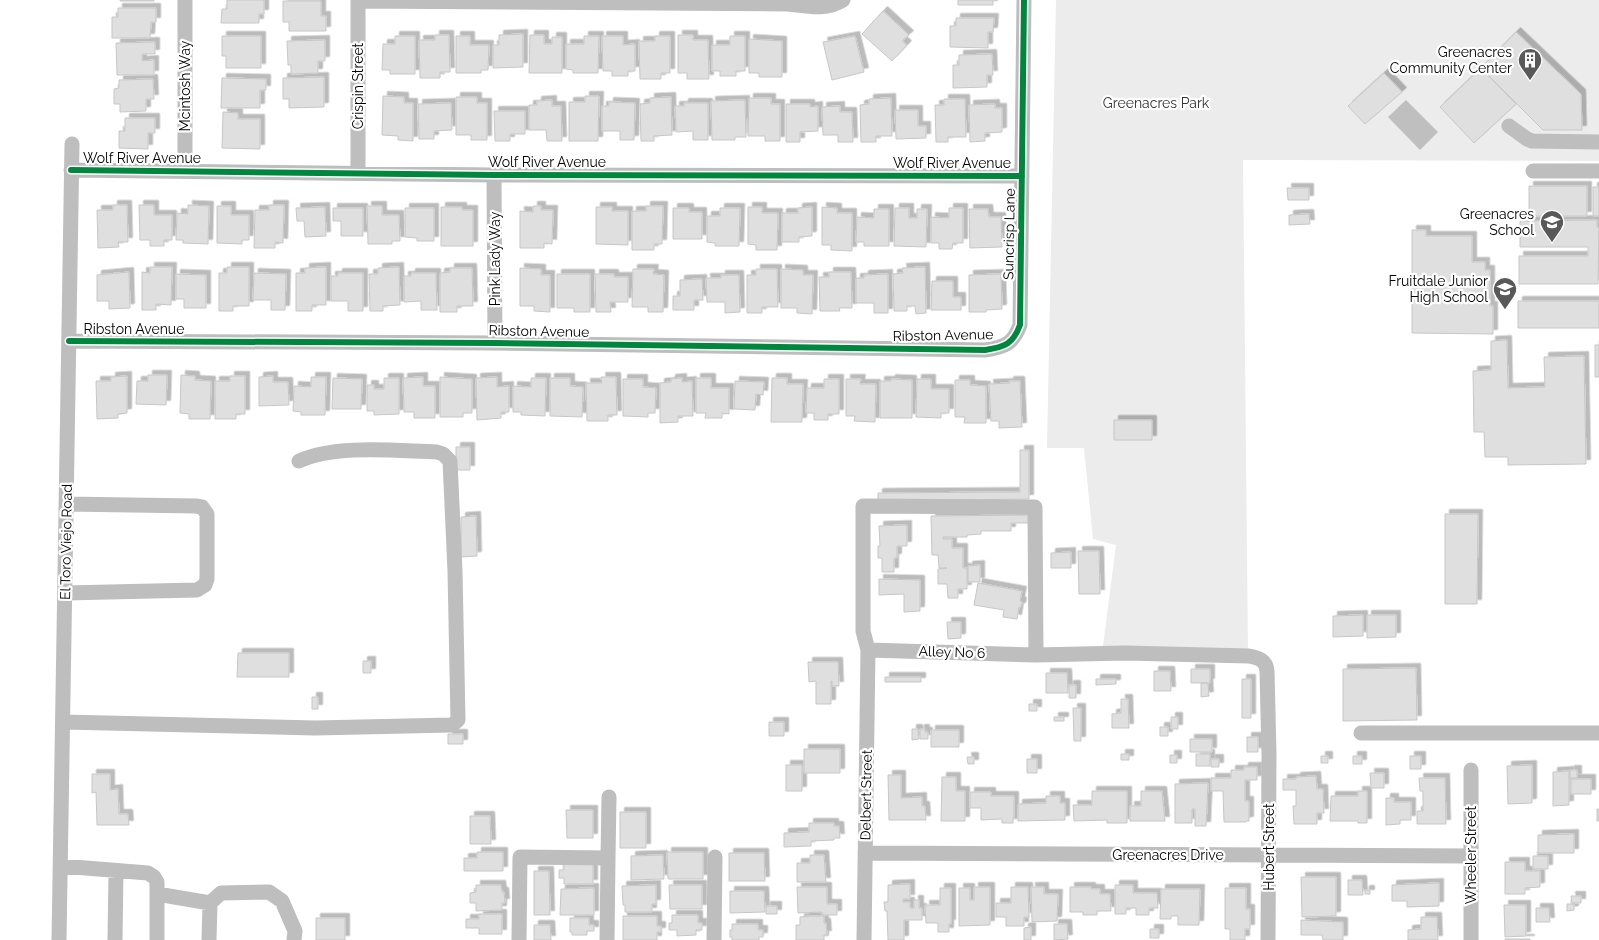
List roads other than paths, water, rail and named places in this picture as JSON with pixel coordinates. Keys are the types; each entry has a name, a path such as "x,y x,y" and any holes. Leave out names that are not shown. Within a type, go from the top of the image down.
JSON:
{"street":[{"name":"Mcintosh Way","path":"184,171 185,0"},
{"path":"358,1 788,4 818,7 834,5 843,0"},
{"name":"Suncrisp Lane","path":"1008,344 1016,336 1020,324 1024,0"},
{"name":"Crispin Street","path":"358,1 358,172"},
{"path":"1509,126 1532,141 1599,142"},
{"name":"El Toro Viejo Road","path":"60,940 72,144"},
{"name":"Wolf River Avenue","path":"71,170 494,175 1022,176"},
{"path":"1533,170 1599,171"},
{"name":"Pink Lady Way","path":"494,175 495,343"},
{"name":"Ribston Avenue","path":"69,341 495,343 985,350 1008,344"},
{"path":"63,722 315,728 452,725 456,723 458,720 455,571 450,461 443,454 437,452 395,451 346,451 312,455 299,461"},
{"path":"65,593 197,590 205,585 207,579 207,514 202,507 66,504"},
{"name":"Delbert Street","path":"864,940 868,650 863,631 863,506 1036,507 1036,654"},
{"name":"Alley No 6","path":"868,650 1249,656 1262,660 1266,665 1269,754"},
{"path":"1361,733 1599,734"},
{"name":"Hubert Street","path":"1268,940 1269,754"},
{"name":"Wheeler Street","path":"1471,770 1471,940"},
{"path":"607,940 609,797"},
{"name":"Greenacres Drive","path":"865,854 1471,856"},
{"path":"519,940 520,857 608,858"},
{"path":"714,940 715,857"},
{"path":"61,866 148,874 154,877 157,882 157,940"},
{"path":"115,940 116,871"},
{"path":"209,940 210,903 221,893 270,892 282,901 295,931 294,940"},
{"path":"157,894 210,903"}],"place":[{"name":"Greenacres Community Center","path":"1530,81"},
{"name":"Greenacres School","path":"1552,243"},
{"name":"Fruitdale Junior High School","path":"1505,310"}],"park label":[{"name":"Greenacres Park","path":"1156,103"}]}
